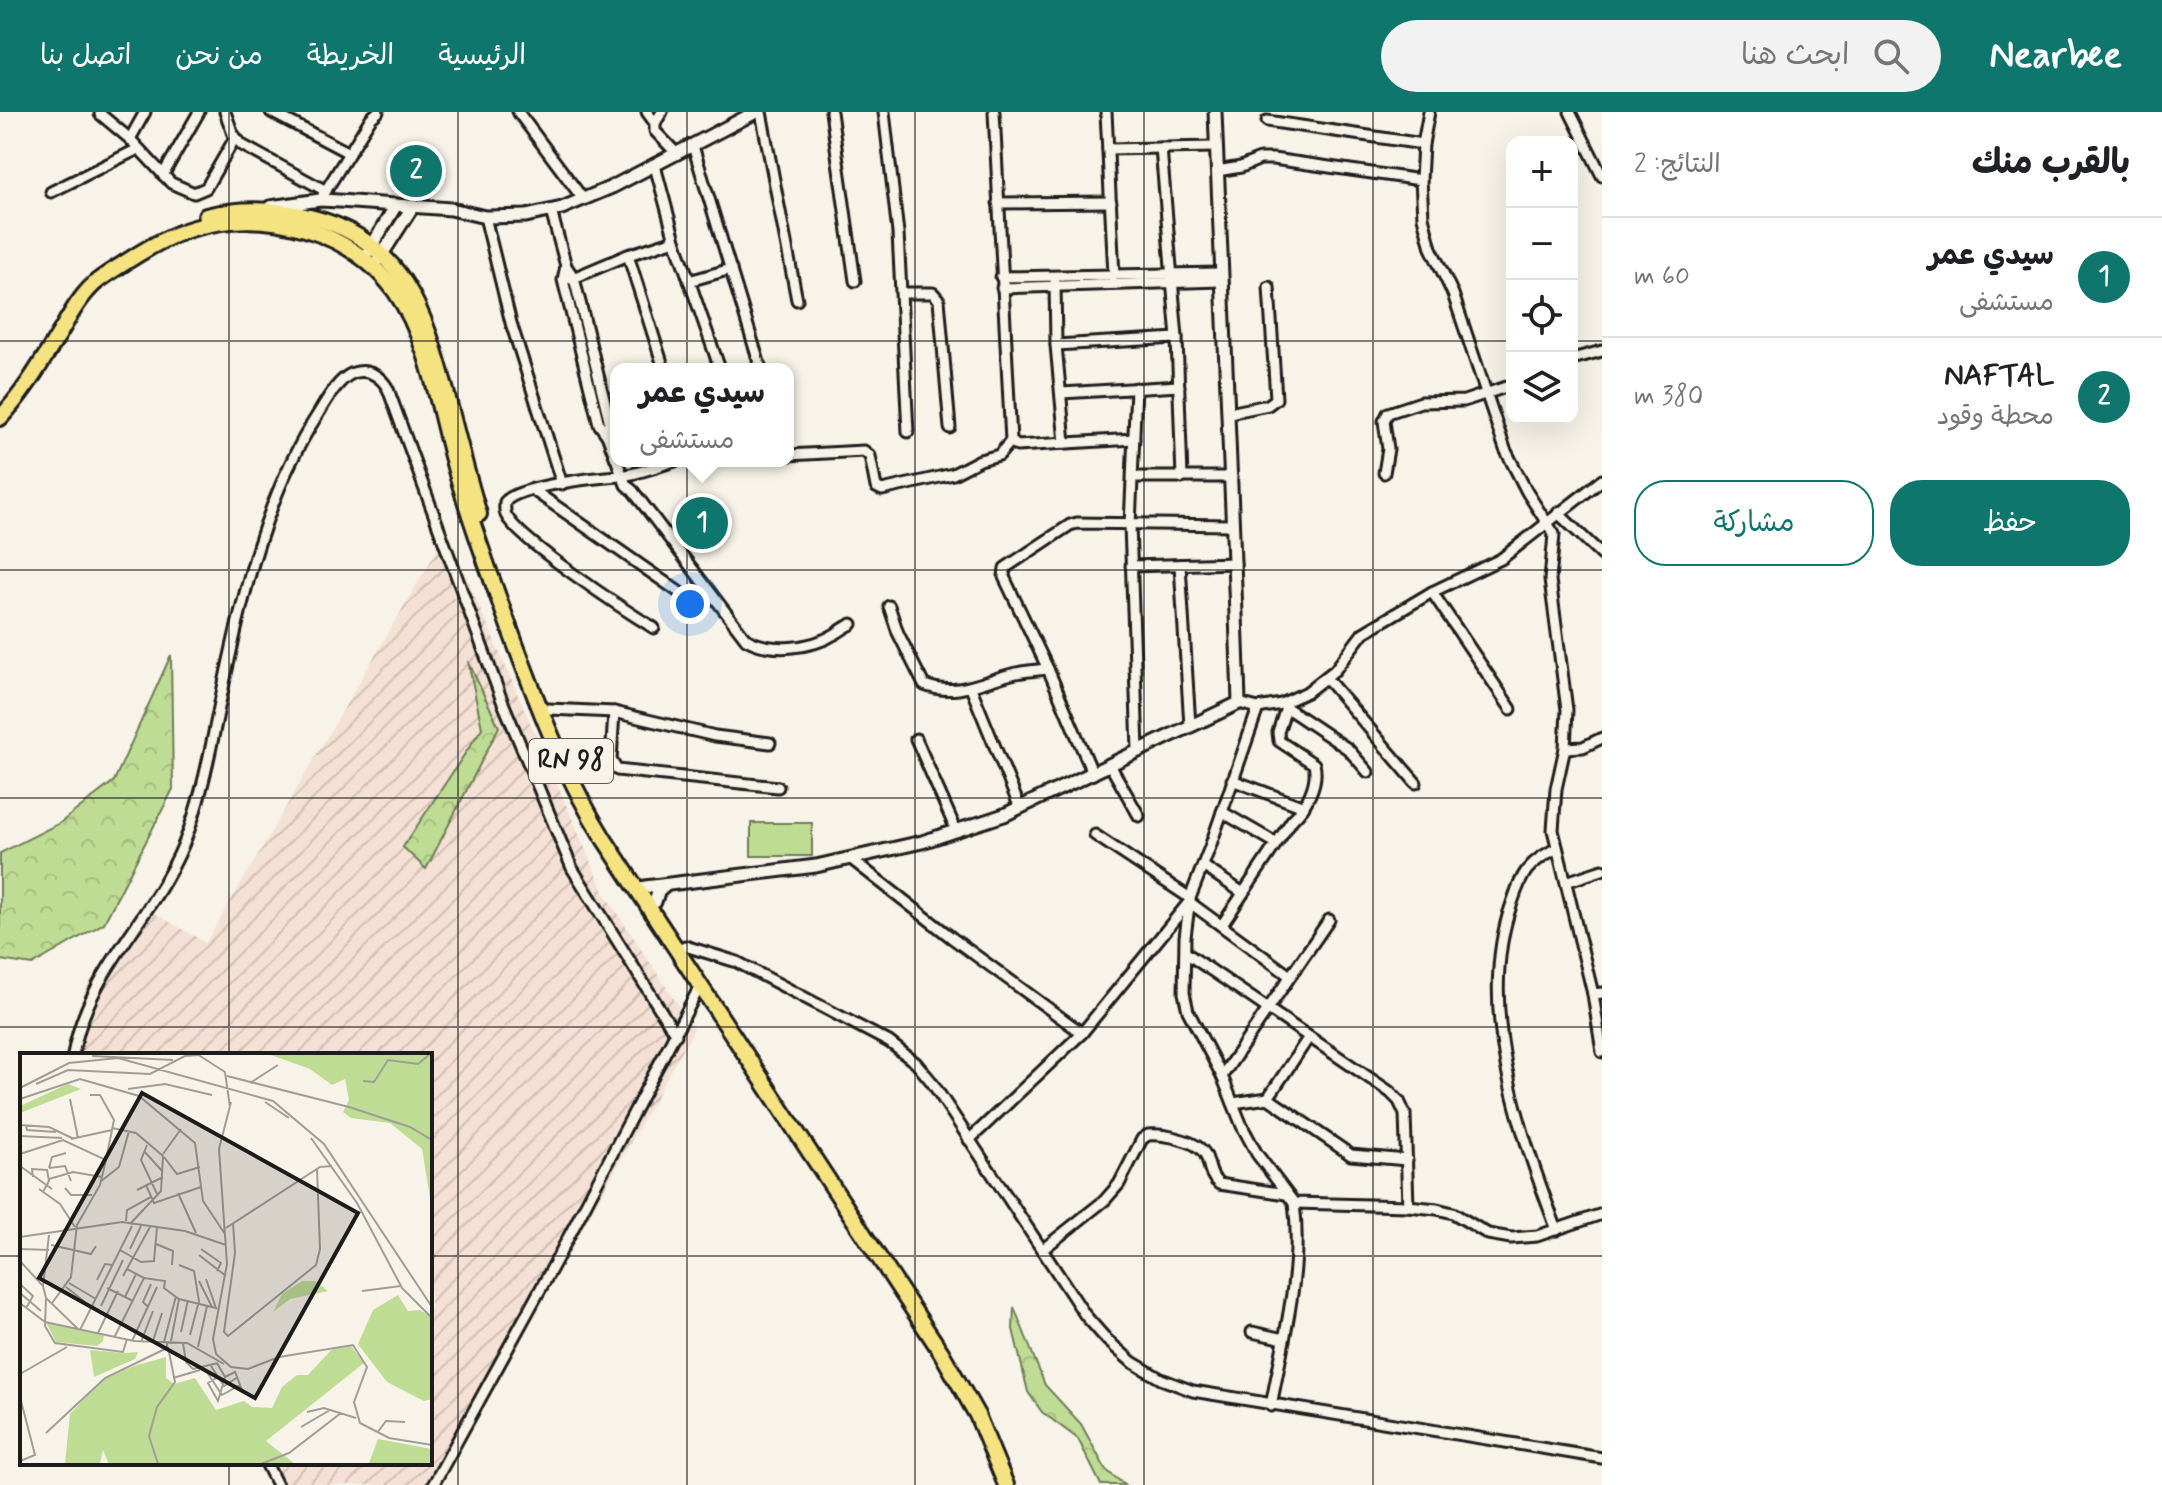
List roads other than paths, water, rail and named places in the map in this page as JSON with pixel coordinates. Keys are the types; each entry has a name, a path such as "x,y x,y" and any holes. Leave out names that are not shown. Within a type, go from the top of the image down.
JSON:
{"main road":[{"name":"RN 98","path":"0,418 28,384 82,298 123,257 168,230 206,216 247,210 288,213 314,218 349,231 414,296 428,328 486,537 549,709 582,783 645,887 955,1357 985,1409 1015,1485"},
{"name":"RN 98","path":"104,276 171,236 233,221 273,223 310,230 373,257 418,334 450,453 478,540 561,761 593,821 941,1352 977,1415 1006,1485"}],"street":[{"path":"130,139 145,112"},
{"path":"163,175 199,112"},
{"path":"225,112 235,138 246,148 323,196"},
{"path":"518,112 583,199"},
{"path":"647,112 655,123 658,136 677,154"},
{"path":"655,123 662,112"},
{"path":"247,210 323,196 451,209 485,217 526,216 583,199 655,166 758,112 797,300"},
{"path":"831,112 855,281"},
{"path":"884,112 903,293 908,432"},
{"path":"794,455 864,451 870,456 876,487 882,490 953,474 980,460 999,455 1011,441 994,112"},
{"path":"1106,112 1114,285"},
{"path":"969,1140 1082,1033 1189,900 1222,812 1251,709 1235,563 1215,112"},
{"path":"1429,112 1421,180 1423,217 1431,248 1453,294 1505,449 1554,538 1550,580 1566,692 1565,748 1553,818 1557,848 1598,994 1602,1052"},
{"path":"1570,112 1602,176"},
{"path":"277,113 349,153"},
{"path":"323,196 372,113"},
{"path":"100,114 130,139 163,175 183,190 201,192 206,188 235,138"},
{"path":"1267,121 1423,144"},
{"path":"693,146 759,363"},
{"path":"1108,149 1216,147"},
{"path":"1161,148 1177,338 1182,478"},
{"path":"51,192 138,149"},
{"path":"1217,171 1241,167 1260,159 1273,159 1421,180"},
{"path":"655,166 675,240 718,363"},
{"path":"998,203 1111,202"},
{"path":"373,257 396,205"},
{"path":"373,257 413,206"},
{"path":"551,211 569,279 599,424 610,443"},
{"path":"485,217 511,323 562,484"},
{"path":"569,279 675,240"},
{"path":"628,255 662,363"},
{"path":"689,281 731,269"},
{"path":"1002,282 1114,274 1220,277"},
{"path":"1055,280 1114,285 1172,278"},
{"path":"1055,280 1056,345 1065,443"},
{"path":"1229,413 1268,405 1276,399 1269,287"},
{"path":"903,293 933,293 938,297 950,428"},
{"path":"1056,345 1177,338"},
{"path":"1578,357 1602,351"},
{"path":"73,1053 76,1035 90,997 160,892 189,830 207,767 252,567 284,479 303,439 327,400 346,377 362,371 378,376 388,389 501,698 572,868 676,1035"},
{"path":"1062,393 1179,386"},
{"path":"1384,473 1388,449 1384,421 1388,413 1421,402 1464,401 1506,387"},
{"path":"1136,388 1130,525 1138,750"},
{"path":"1011,441 1017,446 1134,439"},
{"path":"619,467 626,485 746,639 764,647 807,644 834,635 852,624"},
{"path":"654,467 622,476 515,494 505,502 507,516 515,526 624,610 654,628"},
{"path":"1134,477 1232,477"},
{"path":"645,887 816,866 898,848 1020,808 1190,726 1251,709 1284,706 1326,678 1363,633 1432,592 1501,559 1602,480"},
{"path":"533,490 686,597"},
{"path":"1558,513 1602,555"},
{"path":"1093,774 1004,577 1005,568 1070,525 1084,522 1233,525"},
{"path":"1131,566 1235,563"},
{"path":"1180,565 1190,726"},
{"path":"1432,592 1511,709"},
{"path":"889,606 898,633 924,685 955,690 971,688 1016,673 1048,669"},
{"path":"1326,678 1416,783"},
{"path":"971,688 1020,808"},
{"path":"1284,706 1348,749 1368,772"},
{"path":"1222,925 1276,843 1304,807 1316,767 1279,741 1284,706"},
{"path":"549,709 614,712 715,736 770,743"},
{"path":"614,712 611,760 617,770 778,787"},
{"path":"1565,748 1583,747 1602,738"},
{"path":"916,739 956,830"},
{"path":"1110,765 1139,816"},
{"path":"1232,780 1304,807"},
{"path":"1222,812 1276,843"},
{"path":"1095,835 1189,900 1290,976"},
{"path":"1557,848 1538,859 1520,881 1505,924 1498,993 1500,1024 1522,1130 1557,1230"},
{"path":"850,858 952,938 1082,1033"},
{"path":"1203,866 1243,893"},
{"path":"1566,882 1602,870"},
{"path":"655,902 658,892 666,885"},
{"path":"1189,900 1185,1001 1257,1154 1294,1203 1294,1270 1271,1406"},
{"path":"1222,1076 1329,920"},
{"path":"685,946 737,962 898,1048 924,1072 1096,1328 1132,1362 1161,1379 1193,1391 1271,1406 1393,1422 1602,1458"},
{"path":"1186,953 1399,1101 1405,1114 1408,1206"},
{"path":"433,1485 700,986"},
{"path":"1268,1098 1309,1037"},
{"path":"1233,1103 1268,1098 1351,1155 1407,1160"},
{"path":"1042,1250 1105,1200 1119,1184 1142,1139 1148,1135 1198,1146 1204,1153 1214,1180 1219,1184 1286,1194"},
{"path":"1294,1203 1408,1206 1453,1213 1498,1237 1527,1238 1602,1214"},
{"path":"1252,1332 1284,1339"},
{"path":"267,1465 277,1485"}],"place":[{"name":"NAFTAL","path":"416,171"},
{"name":"سيدي عمر","path":"702,523"}]}
